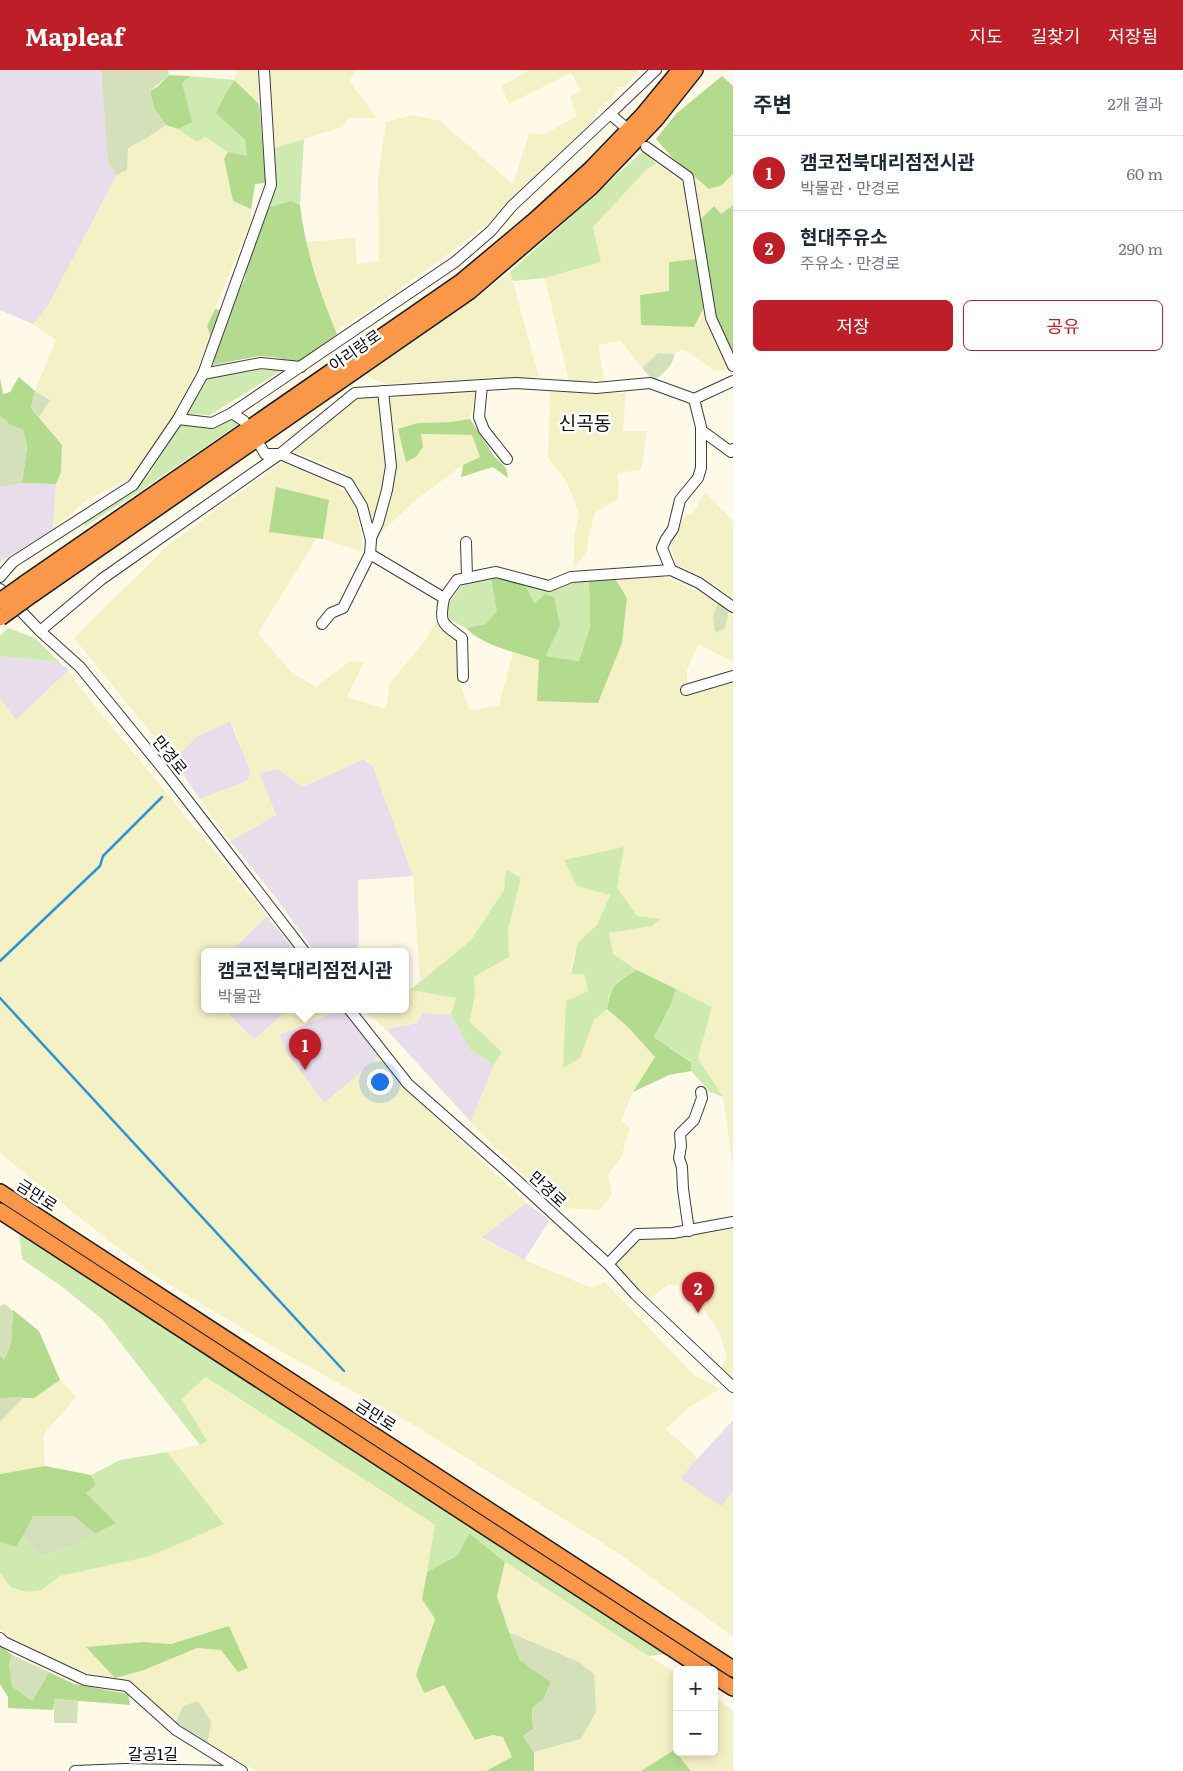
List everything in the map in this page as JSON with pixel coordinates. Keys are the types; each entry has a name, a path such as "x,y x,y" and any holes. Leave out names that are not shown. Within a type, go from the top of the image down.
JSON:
{"highway":[{"name":"아리랑로","path":"0,618 29,589 461,282 535,220 591,169 643,115 680,70"},
{"name":"아리랑로","path":"0,601 29,589 470,292 590,188 656,119 695,70"},
{"name":"금만로","path":"0,1192 733,1669"},
{"name":"금만로","path":"0,1211 699,1666"},
{"path":"718,1679 733,1688"}],"street":[{"path":"0,577 13,562 133,485 178,419 203,374 271,186 264,70"},
{"path":"178,419 212,422 232,412 455,262 491,231 512,206 656,70"},
{"path":"610,114 624,126"},
{"path":"646,147 688,177 711,318 733,366"},
{"path":"203,374 261,363 301,367"},
{"path":"40,630 102,579 280,454 355,393 516,383 596,388 650,383 694,399 733,381"},
{"path":"482,385 479,418 484,430 507,458"},
{"path":"371,538 378,524 388,490 391,466 382,391"},
{"path":"671,570 662,548 673,530 680,500 698,478 702,468 701,430 694,399"},
{"path":"232,412 244,421"},
{"path":"701,430 731,452 733,449"},
{"path":"261,447 265,454 280,454 348,483 362,506 371,538 370,554 343,608 331,613 322,624"},
{"path":"466,542 468,578"},
{"path":"370,554 444,598"},
{"path":"463,677 462,638 445,626 440,616 444,598 457,580 496,572 549,586 571,577 671,570 699,583 733,607"},
{"name":"만경로","path":"0,589 80,667 168,775 302,948"},
{"path":"686,690 733,676"},
{"name":"만경로","path":"352,1013 408,1084 608,1264 635,1294 733,1387"},
{"path":"689,1231 683,1190 682,1167 679,1158 680,1134 694,1120 702,1098 701,1092"},
{"path":"608,1264 637,1234 673,1233 733,1222"},
{"path":"0,1638 4,1642 85,1680 127,1686 176,1730 242,1771"},
{"name":"갈공1길","path":"75,1771 175,1769 230,1771"}],"shaded area":[{"path":"0,70 101,70 108,162 117,175 48,306 33,324 0,310"},
{"path":"237,70 259,70 259,104 234,80"},
{"path":"270,70 356,70 349,81 377,118 349,118 342,127 275,148"},
{"path":"530,70 639,70 625,87 618,87 613,98 598,109 589,125 520,195 465,242 378,304 336,331 327,309 306,242 355,238 357,264 379,261 378,176 386,122 412,115 440,121 513,184 529,133 543,135 577,116 570,97 581,90 571,73 509,104 501,86"},
{"path":"166,125 178,129 197,141 205,137 228,152 224,159 233,201 251,209 251,221 207,325 211,338 190,384 171,419 130,478 88,499 53,529 56,484 61,472 62,445 39,417 50,400 35,391 56,340 33,324 48,306 117,175 127,170 127,148 147,138"},
{"path":"656,163 685,185 696,259 670,262 705,305 731,369 715,371 683,349 674,354 658,353 642,368 621,341 598,345 604,380 569,382 545,278 601,262 593,227 647,169"},
{"path":"691,174 722,185 733,174 733,205 721,214 714,206 700,220"},
{"path":"510,272 539,377 386,384 364,375"},
{"path":"476,390 470,419 451,422 418,423 421,434 472,435 480,457 463,465 413,502 378,536 397,467 390,398"},
{"path":"550,392 626,393 623,431 647,431 641,470 618,473 619,498 595,513 587,551 574,568 574,535 579,514 567,482 548,457"},
{"path":"379,397 385,460 381,497 373,521 357,484 345,473 293,451 354,399"},
{"path":"282,462 328,480 348,494 355,505 362,537 362,552 323,539 329,500 269,531 317,538 258,633 291,672 316,687 350,661 364,662 347,697 386,709 390,683 426,639 436,622 456,644 458,679 470,711 499,705 513,652 539,659 598,703 622,642 627,598 616,580 662,577 672,579 718,602 713,616 729,609 733,612 733,662 698,644 687,670 687,694 733,679 733,1168 723,1097 698,1058 712,1007 637,970 613,954 609,933 651,926 659,919 637,916 617,887 577,886 610,894 597,925 578,942 571,967 571,974 584,973 588,991 580,1058 594,1020 607,1009 628,1027 655,1057 633,1092 621,1121 630,1128 621,1158 608,1174 612,1195 600,1210 560,1208 523,1175 471,1122 494,1065 502,1052 470,1022 475,993 474,977 509,957 508,930 521,878 506,871 504,890 471,940 420,982 413,876 373,766 363,759 303,787 278,769 259,773 276,815 230,841 200,799 247,781 251,773 231,721 196,737 173,760 74,638 166,547"},
{"path":"22,483 56,484 53,529 0,562 0,487"},
{"path":"705,492 733,521 733,599 710,581 676,564 670,544 686,514 692,515"},
{"path":"0,656 59,662 69,670 16,720 0,699"},
{"path":"69,670 77,684 267,916 234,948 201,948 201,981 199,983 201,985 201,1013 228,1013 254,1040 284,1013 332,1013 279,1035 287,1054 324,1103 379,1057 443,1124 526,1203 481,1238 524,1260 592,1288 605,1282 694,1375 720,1389 689,1407 666,1429 698,1458 680,1478 721,1506 733,1492 733,1637 618,1553 419,1428 275,1348 155,1276 0,1153 0,699 16,720"},
{"path":"230,721 251,773 247,781 200,799 173,760 196,737"},
{"path":"363,759 373,766 413,876 358,880 359,942 356,948 312,948 277,899 230,841 276,815 259,773 278,769 303,787"},
{"path":"267,916 293,948 234,948"},
{"path":"409,991 456,998 451,1014 422,1013 417,1023 386,1029 367,1013 409,1013"},
{"path":"228,1013 284,1013 254,1040"},
{"path":"332,1013 345,1013 379,1057 325,1104 287,1054 279,1035"},
{"path":"422,1013 451,1014 470,1050 494,1065 471,1122 386,1029 417,1023"},
{"path":"526,1203 550,1220 524,1260 481,1237"},
{"path":"733,1227 733,1378 721,1367 727,1358 720,1334 690,1287 669,1284 648,1300 613,1264 638,1239"},
{"path":"206,1377 436,1525 422,1599 435,1619 416,1675 444,1684 475,1740 493,1735 503,1737 513,1757 486,1771 257,1771 207,1746 183,1706 176,1722 148,1698 118,1677 144,1670 197,1648 221,1650 238,1671 247,1668 229,1626 171,1644 143,1642 86,1647 115,1678 88,1674 12,1640 0,1629 0,1572 10,1588 42,1590 59,1576 151,1556 224,1523 167,1452 200,1445 207,1441 182,1399"},
{"path":"60,1380 76,1397 43,1435 45,1466 0,1474 0,1422 24,1397 34,1398"},
{"path":"733,1420 733,1492 721,1507 680,1478"},
{"path":"505,1562 673,1671 673,1751 641,1771 534,1771 534,1752 581,1739 596,1712 579,1662 509,1632 497,1596"},
{"path":"718,1701 733,1710 733,1771 691,1771 679,1756 718,1756"}],"green space":[{"path":"101,70 168,70 169,75 150,91 154,108 166,125 128,148 127,170 117,175 108,162"},
{"path":"169,75 191,76 182,83 192,122 178,129 166,125 154,108 150,91"},
{"path":"191,76 234,80 222,100 217,113 245,140 247,157 228,152 205,137 197,142 178,129 191,122 182,83"},
{"path":"722,76 733,86 733,174 722,185 709,189 671,156 656,139 677,113"},
{"path":"234,80 259,104 266,183 255,184 251,209 233,201 224,159 228,152 247,156 245,140 216,113"},
{"path":"304,139 300,205 291,201 266,208 276,180 275,148"},
{"path":"643,151 656,163 647,169 593,227 601,262 545,278 513,281 510,272"},
{"path":"291,201 300,205 314,271 337,334 299,362 259,356 213,365 216,353 207,326 215,309 227,311 244,281 256,230 266,208"},
{"path":"733,205 733,353 715,316 700,220 714,206 721,214"},
{"path":"696,259 705,305 694,327 641,325 640,295 669,291 669,262"},
{"path":"658,353 674,354 672,362 667,369 654,381 642,368"},
{"path":"284,369 210,415 187,414 208,378 255,370"},
{"path":"19,377 35,391 31,408 62,445 61,472 56,484 22,483 27,447 23,430 8,424 0,416 0,378 3,394 10,392"},
{"path":"35,391 50,400 39,417 31,408"},
{"path":"0,416 8,424 23,430 27,447 22,483 0,487"},
{"path":"232,417 240,423 84,527 85,521 140,483 150,473 179,424 206,428"},
{"path":"470,419 494,456 506,468 508,478 493,467 461,477 463,465 480,457 472,435 421,434 423,447 416,457 406,462 398,429 418,423 451,422"},
{"path":"276,487 329,500 323,539 269,532"},
{"path":"491,577 498,611 486,624 466,628 452,621 444,610 464,582"},
{"path":"491,577 525,584 534,604 545,594 554,597 560,626 546,656 579,661 590,627 589,579 616,580 627,598 622,643 598,703 537,701 539,660 490,644 466,628 486,624 497,611"},
{"path":"589,579 590,627 579,661 546,656 560,626 534,605 525,584 547,588"},
{"path":"718,602 729,609 725,628 715,633 713,616"},
{"path":"8,628 35,638 59,662 0,656 0,636"},
{"path":"624,847 617,887 637,916 660,919 651,926 609,933 613,954 637,970 618,981 609,995 607,1009 594,1020 580,1058 563,1068 566,1001 588,991 584,974 571,974 578,942 597,925 610,895 577,886 564,860"},
{"path":"506,870 521,878 508,930 509,957 474,977 475,993 470,1022 502,1052 494,1065 470,1050 451,1014 456,998 410,990 471,940 504,890"},
{"path":"637,970 676,989 671,1004 654,1037 691,1062 691,1071 669,1075 633,1092 655,1057 628,1027 607,1009 610,994 619,981"},
{"path":"676,989 712,1007 698,1058 723,1097 710,1092 691,1071 691,1061 654,1037 671,1004"},
{"path":"19,1233 448,1510 666,1654 649,1656 505,1562 469,1533 458,1555 427,1572 435,1525 206,1377 182,1399 207,1441 200,1445 102,1319 61,1286 22,1259"},
{"path":"5,1304 13,1311 11,1344 4,1360 0,1355 0,1306"},
{"path":"13,1310 39,1331 60,1380 34,1398 0,1398 0,1355 4,1359 11,1344"},
{"path":"24,1397 0,1422 0,1398"},
{"path":"167,1452 224,1524 151,1556 60,1576 42,1590 26,1592 10,1587 0,1572 0,1542 16,1547 23,1536 40,1557 72,1546 115,1523 85,1493 96,1485 91,1475 120,1460"},
{"path":"45,1466 91,1475 96,1485 86,1493 116,1523 95,1534 73,1516 28,1528 16,1547 0,1542 0,1474"},
{"path":"33,1516 74,1516 95,1534 72,1546 40,1557 23,1536"},
{"path":"469,1533 505,1562 497,1596 509,1632 520,1660 551,1682 543,1700 532,1708 533,1729 523,1736 534,1752 534,1771 486,1771 512,1757 503,1737 493,1735 475,1740 444,1685 424,1693 416,1675 435,1619 422,1599 427,1572 458,1555"},
{"path":"229,1626 248,1668 238,1672 221,1650 197,1648 144,1670 115,1678 86,1647 143,1642 171,1644"},
{"path":"509,1632 579,1662 594,1674 596,1712 581,1739 534,1752 523,1736 533,1729 532,1708 543,1700 551,1682 520,1660"},
{"path":"0,1645 12,1655 9,1666 32,1701 49,1672 74,1684 128,1694 130,1705 55,1699 53,1710 8,1708 8,1697 0,1684"},
{"path":"12,1655 49,1672 32,1701 12,1687 9,1666"},
{"path":"54,1699 78,1701 77,1723 54,1723"},
{"path":"198,1701 211,1722 207,1746 176,1722 183,1706"},
{"path":"673,1751 673,1756 679,1756 691,1771 641,1771"}],"waterway":[{"path":"0,961 100,866 103,856 162,797"},
{"path":"0,998 344,1371"}],"place":[{"name":"캠코전북대리점전시관","path":"305,1070"},
{"name":"현대주유소","path":"698,1313"}],"district":[{"name":"신곡동","path":"585,423"}]}
